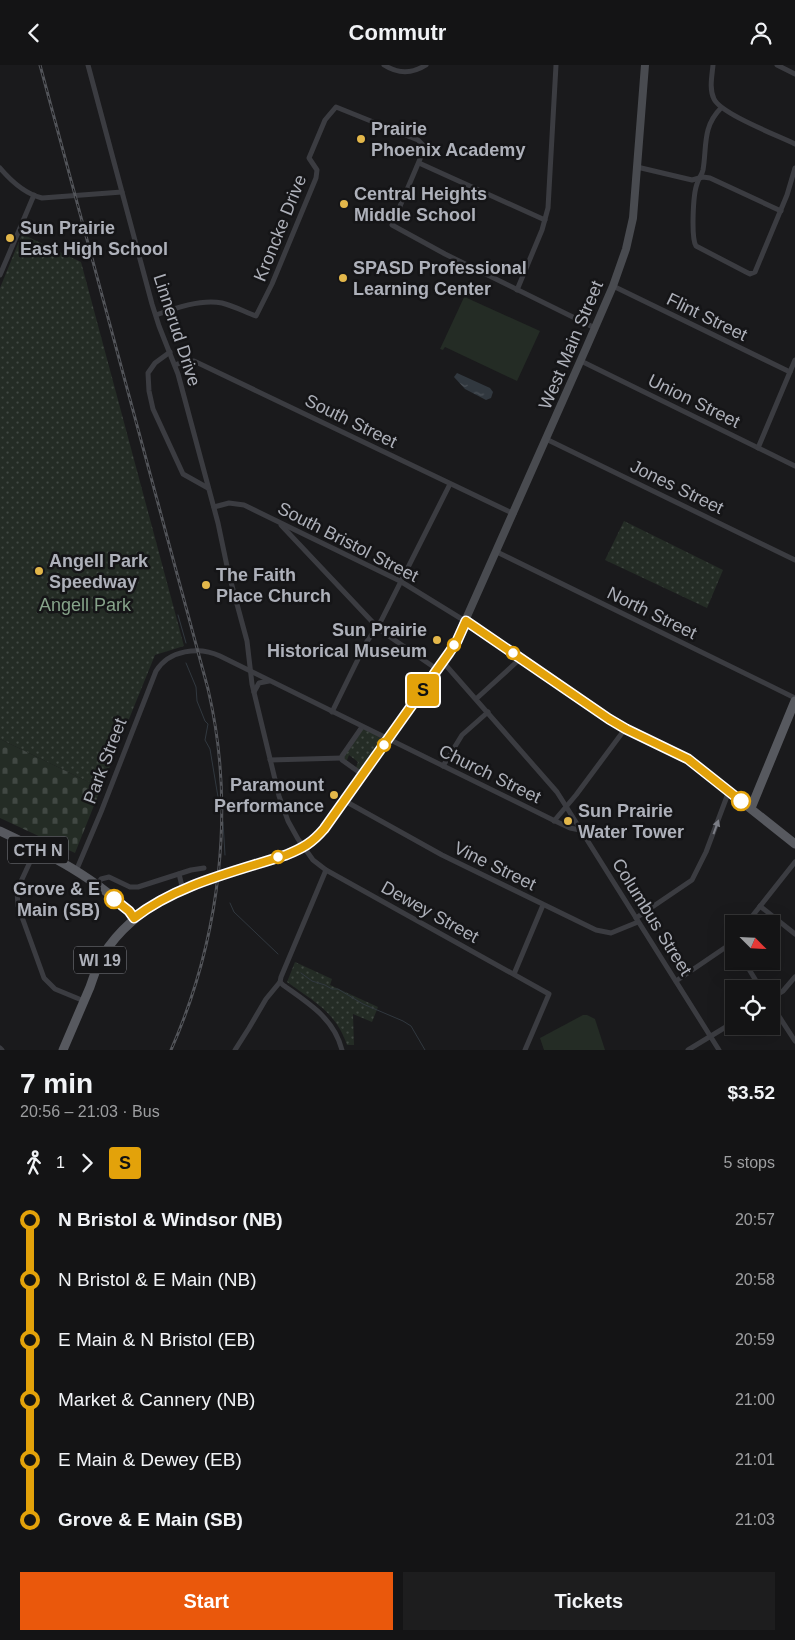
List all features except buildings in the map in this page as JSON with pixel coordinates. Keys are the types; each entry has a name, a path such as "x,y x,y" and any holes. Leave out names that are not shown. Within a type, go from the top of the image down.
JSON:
{"main road":[{"name":"West Main Street","path":"466,621 613,286 630,234 645,65"},
{"path":"466,621 626,729 688,759 795,844"},
{"name":"WI 19","path":"63,1050 102,957 113,941 134,918 161,899 304,847 313,841 324,829 360,774 389,739 441,666 457,641 466,621"},
{"path":"751,808 795,699"},
{"path":"741,801 759,788"},
{"name":"CTH N","path":"0,831 76,871 129,911 134,918"}],"street":[{"name":"Linnerud Drive","path":"88,65 156,315 175,365 214,507 228,571 247,641 250,670"},
{"path":"384,65 397,72 407,72 426,65"},
{"path":"517,290 545,221 549,198 556,65"},
{"path":"713,65 713,98 721,108 795,144"},
{"path":"777,65 795,74"},
{"name":"Kroncke Drive","path":"156,315 199,303 214,302 226,304 256,316 272,284 316,178 317,170 309,158 324,121 335,108 340,108 418,140 423,145 423,152 419,163 392,225 431,247 595,328"},
{"path":"721,108 717,112 707,133 702,173 696,186 692,235 694,243 699,249 750,274 754,273 780,211 795,168"},
{"path":"419,163 545,221"},
{"path":"637,167 692,180 703,177 710,178 780,211"},
{"path":"0,169 11,180 34,195 47,199 122,192"},
{"path":"0,275 20,224 34,195"},
{"name":"Flint Street","path":"613,286 790,372"},
{"path":"170,352 155,363 148,373 153,409 183,474 208,488"},
{"path":"758,448 795,360"},
{"name":"South Street","path":"175,365 185,361 194,361 514,514"},
{"name":"Union Street","path":"580,361 795,466"},
{"name":"Jones Street","path":"546,439 795,560"},
{"path":"332,712 363,649 378,627 450,484"},
{"name":"South Bristol Street","path":"214,507 229,503 239,503 400,581 466,621"},
{"name":"Columbus Street","path":"279,522 378,627 441,666 476,699 549,782 719,1050"},
{"name":"North Street","path":"496,553 795,699"},
{"name":"Church Street","path":"162,662 179,654 193,651 217,655 554,821 580,830"},
{"path":"476,699 521,658"},
{"name":"Park Street","path":"76,871 154,676 162,662"},
{"name":"Dewey Street","path":"250,670 279,796 288,821 304,847 314,860 326,870 549,994 525,1050"},
{"path":"254,692 256,686 261,681 273,681"},
{"path":"444,766 462,735 488,712"},
{"path":"343,759 362,727"},
{"path":"554,821 626,729"},
{"path":"270,760 343,759 360,774"},
{"name":"Vine Street","path":"344,801 442,855 543,905 605,933 615,932 637,920 692,881 706,852 728,791"},
{"path":"36,849 16,890 18,906 44,978 55,989 84,1001"},
{"path":"753,915 795,862"},
{"path":"97,886 101,879 109,877 130,887 138,887 204,868"},
{"path":"235,1050 266,999 280,982 326,870"},
{"path":"179,874 183,890"},
{"path":"514,974 543,905"},
{"path":"760,906 795,934"},
{"path":"676,981 725,948"},
{"path":"780,993 795,977"},
{"path":"280,982 322,1014 336,1033 342,1050"},
{"path":"780,1018 795,1041"},
{"path":"688,1050 725,1027"}],"green space":[{"name":"Angell Park","path":"22,234 81,262 184,646 155,655 101,788 0,739 0,288"},
{"path":"466,293 469,294 467,298 540,331 517,381 445,347 443,350 440,349"},
{"path":"624,521 723,570 707,608 605,560"},
{"path":"362,727 389,739 363,775 355,770 358,762 349,755 346,763 342,756"},
{"path":"0,739 101,788 75,853 0,818"},
{"path":"295,962 332,979 330,985 378,1007 372,1022 353,1014 354,1045 347,1045 337,1024 323,1008 287,982"},
{"path":"583,1015 595,1019 605,1050 544,1050 540,1038"}],"water":[{"path":"457,373 490,388 493,392 491,398 486,400 465,389 454,377"}],"waterway":[{"path":"178,615 186,643"},
{"path":"186,663 196,687 197,701 208,724 205,740 210,749 218,797"},
{"path":"223,822 225,855"},
{"path":"230,903 234,912 278,954"},
{"path":"301,973 312,981 332,989 338,989 363,1004 403,1021 411,1026 425,1050"}],"railway":[{"path":"40,65 208,689 216,734 221,780 222,826 212,918 188,1007 171,1050"}],"bus line":[{"name":"S","path":"114,899 129,911 134,918 161,899 179,891 286,855 299,850 313,841 324,829 438,669 457,641 466,621 609,719 688,759 741,801"}],"place":[{"name":"Prairie Phoenix Academy","path":"361,139"},
{"name":"Central Heights Middle School","path":"344,204"},
{"name":"Sun Prairie East High School","path":"10,238"},
{"name":"SPASD Professional Learning Center","path":"343,278"},
{"name":"Angell Park Speedway","path":"39,571"},
{"name":"The Faith Place Church","path":"206,585"},
{"name":"Sun Prairie Historical Museum","path":"437,640"},
{"name":"Paramount Performance","path":"334,795"},
{"name":"Sun Prairie Water Tower","path":"568,821"},
{"name":"Grove & E Main (SB)","path":"114,899"}]}
